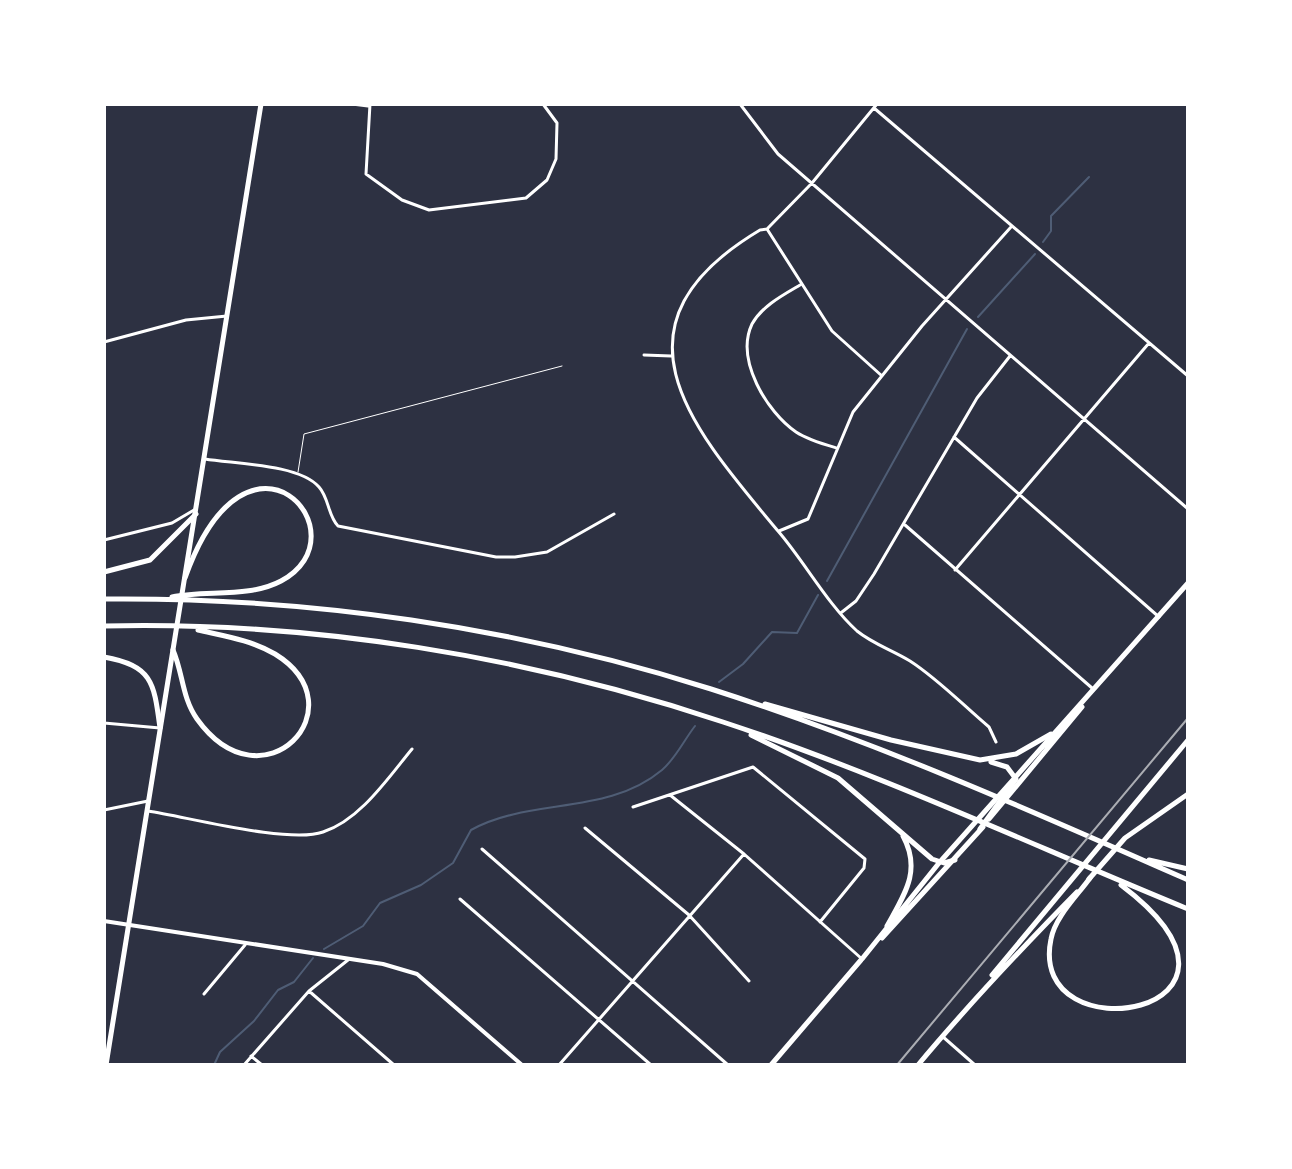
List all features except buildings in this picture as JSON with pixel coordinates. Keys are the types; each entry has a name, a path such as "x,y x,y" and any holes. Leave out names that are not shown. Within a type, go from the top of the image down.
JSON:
{"main road":[{"path":"106,1065 261,104"},
{"path":"161,599 264,588 293,574 307,554 311,537 301,504 291,496 267,488 257,488 236,498 208,524 185,578"},
{"path":"104,572 150,560 197,511"},
{"path":"771,1065 862,959 955,860 1093,692 1188,583"},
{"path":"104,599 161,599 318,609 455,627 592,656 891,740 1000,763 1015,776"},
{"path":"104,626 182,627 308,635 473,658 594,684 721,721 857,772 1188,909"},
{"path":"173,650 189,706 215,738 231,748 261,755 282,751 300,736 307,717 306,698 298,677 284,661 251,643 182,627"},
{"path":"104,657 133,664 149,677 160,728"},
{"path":"711,689 826,729 1188,880"},
{"path":"862,959 939,863 1051,734 1093,692"},
{"path":"721,721 829,773 939,863"},
{"path":"980,760 1008,757 1051,734"},
{"path":"918,1065 1188,740"},
{"path":"980,829 1011,788 1015,776"},
{"path":"984,986 1047,924 1125,838 1188,794"},
{"path":"887,926 913,871 909,850 898,829"},
{"path":"1136,857 1188,869"},
{"path":"939,863 955,860"},
{"path":"1090,878 1054,929 1050,969 1066,992 1083,1003 1104,1009 1142,1006 1158,999 1172,986 1178,952 1166,924 1114,880"}],"street":[{"path":"352,104 370,105 366,174 402,200 429,210 526,198 547,180 556,159 557,123 543,104"},
{"path":"740,104 766,142 1188,509"},
{"path":"996,742 989,727 910,662 871,641 842,612 730,473 695,421 680,394 671,356 678,318 695,283 728,250 767,229 812,183 876,106 1188,376"},
{"path":"779,531 808,519 853,412 1012,226"},
{"path":"767,229 832,331 882,376"},
{"path":"800,285 757,318 750,331 747,362 765,396 790,427 809,439 837,448"},
{"path":"104,342 186,320 227,316"},
{"path":"955,570 1149,343"},
{"path":"842,612 856,601 954,437 1011,354"},
{"path":"644,355 671,356"},
{"path":"954,437 1159,617"},
{"path":"205,459 310,478 323,491 338,526 496,557 547,552 614,514"},
{"path":"104,540 172,523 197,511"},
{"path":"904,524 1093,692"},
{"path":"104,723 160,728"},
{"path":"148,810 294,835 325,832 351,817 412,749"},
{"path":"633,807 753,767 865,859 862,871 820,922"},
{"path":"669,794 744,854 862,959"},
{"path":"104,810 148,801"},
{"path":"585,828 689,915 749,981"},
{"path":"482,849 728,1065"},
{"path":"559,1065 744,854"},
{"path":"460,899 651,1065"},
{"path":"104,921 350,959 417,974 522,1065"},
{"path":"204,994 248,943"},
{"path":"244,1065 309,991 350,959"},
{"path":"309,991 394,1065"},
{"path":"942,1036 975,1065"},
{"path":"251,1056 262,1065"}],"lane":[{"path":"298,474 304,434 562,366"}],"waterway":[{"path":"1043,242 1051,231 1051,216 1089,177"},
{"path":"978,317 1035,254"},
{"path":"827,581 967,329"},
{"path":"719,682 743,664 772,632 797,633 818,595"},
{"path":"324,949 363,926 380,903 421,885 453,863 471,830 518,813 593,800 640,784 667,765 695,726"},
{"path":"214,1065 220,1052 254,1021 278,990 294,982 313,958"}],"railway":[{"path":"897,1065 1188,718"}]}
